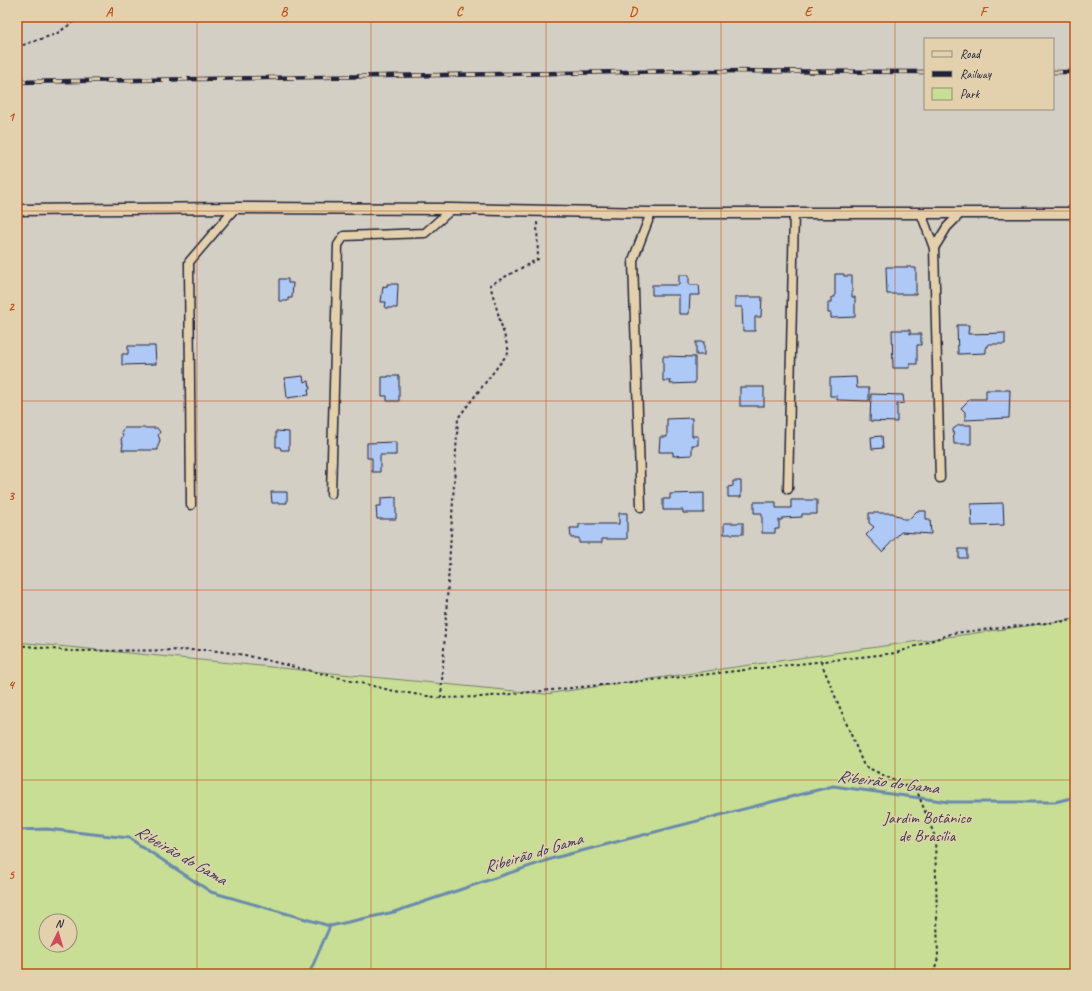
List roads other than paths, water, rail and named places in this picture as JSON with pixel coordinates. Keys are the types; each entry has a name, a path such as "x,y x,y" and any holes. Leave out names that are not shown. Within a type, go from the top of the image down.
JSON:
{"street":[{"path":"191,505 189,262 235,208"},
{"path":"17,210 235,208 651,213 1075,213"},
{"path":"331,494 338,245 344,236 424,233 452,210"},
{"path":"788,489 794,212"},
{"path":"641,507 633,260 651,213"},
{"path":"922,213 934,248 940,478"},
{"path":"934,248 947,227 961,213"}],"waterway":[{"name":"Ribeirão do Gama","path":"17,830 47,829 129,838 211,892 330,926 394,912 554,858 833,786 949,802 1055,802 1075,797"},
{"path":"309,974 330,926"}],"railway":[{"path":"17,82 685,71 924,72"},
{"path":"1054,72 1075,72"}],"park label":[{"name":"Jardim Botânico de Brasília","path":"927,827"}]}
